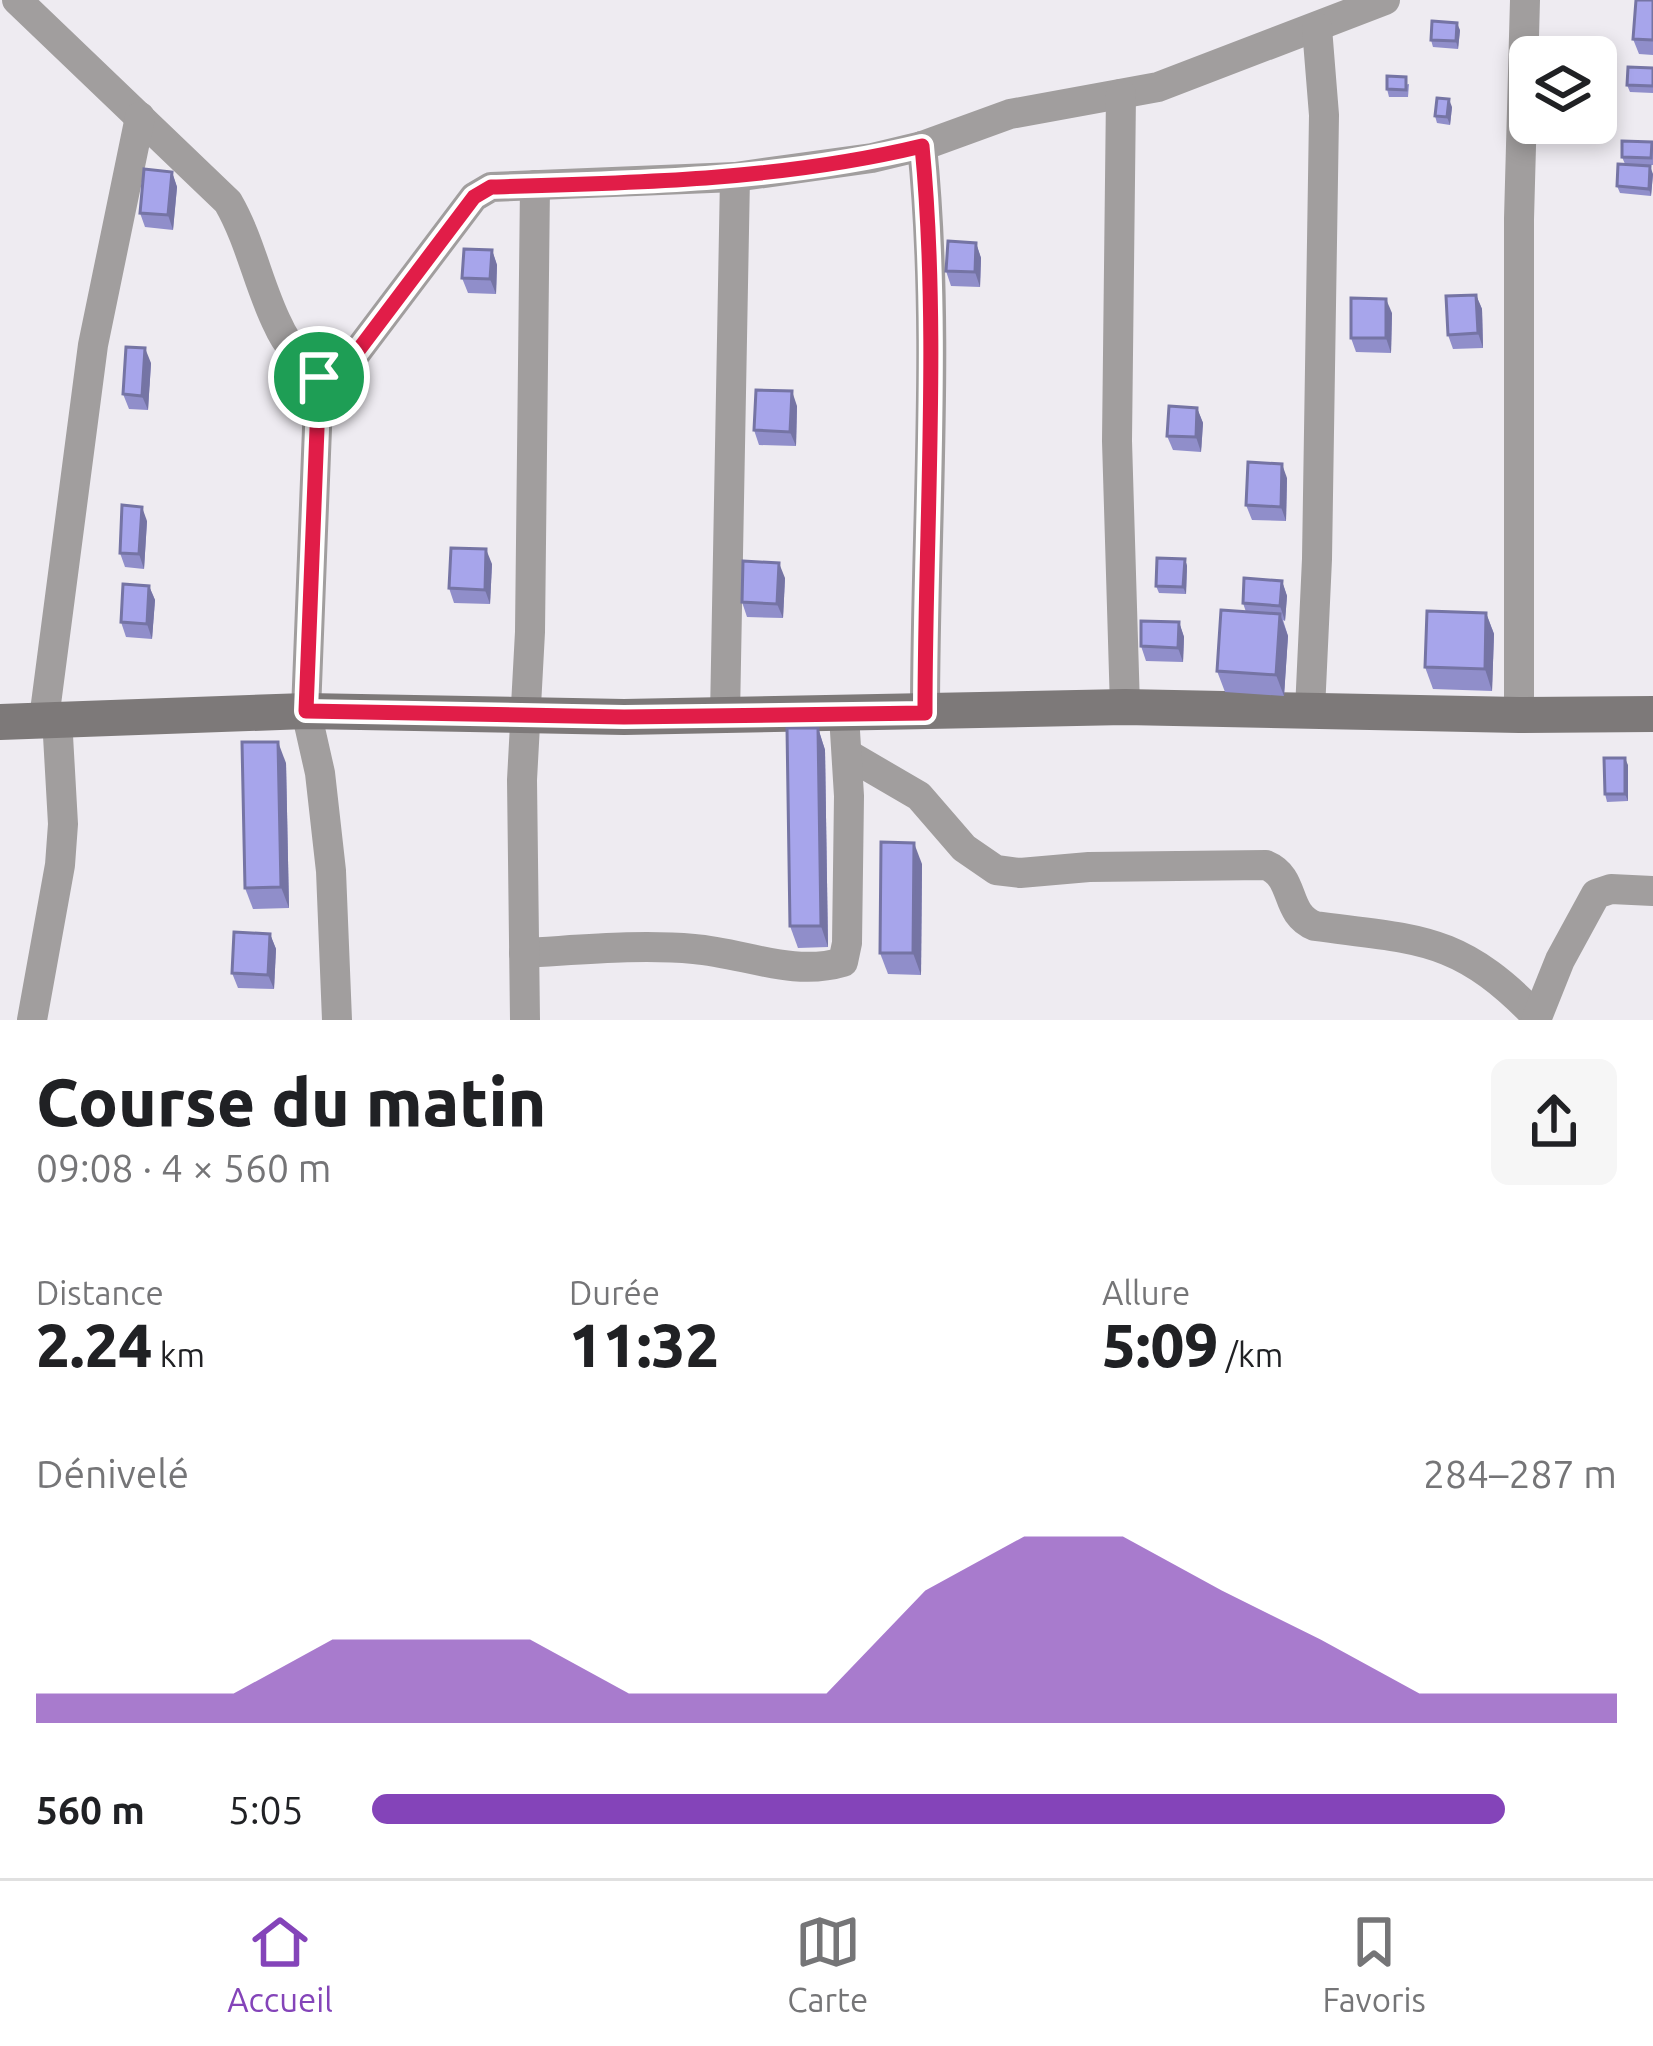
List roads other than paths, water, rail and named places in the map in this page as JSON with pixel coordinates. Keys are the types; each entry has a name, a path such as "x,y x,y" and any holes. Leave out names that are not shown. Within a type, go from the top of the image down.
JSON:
{"street":[{"path":"17,0 228,202 247,235 277,324 292,350 319,377 306,711 320,773 331,871 337,1020"},
{"path":"319,377 354,356 474,197 491,187 735,177 807,170 922,146 1010,114 1158,87 1385,0"},
{"path":"1519,716 1519,219 1526,0"},
{"path":"1310,710 1320,463 1324,116 1317,28"},
{"path":"1121,94 1117,442 1125,707"},
{"path":"32,1020 60,865 62,824 51,718 93,345 140,117"},
{"path":"922,146 930,372 925,713"},
{"path":"724,716 735,177"},
{"path":"525,1020 522,780 528,716 535,185"},
{"path":"0,722 306,711 724,716 1125,707 1519,716 1653,714"},
{"path":"524,953 694,949 786,965 843,962 847,943 844,715"},
{"path":"847,754 919,796 964,848 996,870 1266,865 1279,870 1287,881 1300,920 1448,947 1496,977 1536,1018 1560,960 1596,894 1611,889 1653,892"}]}
